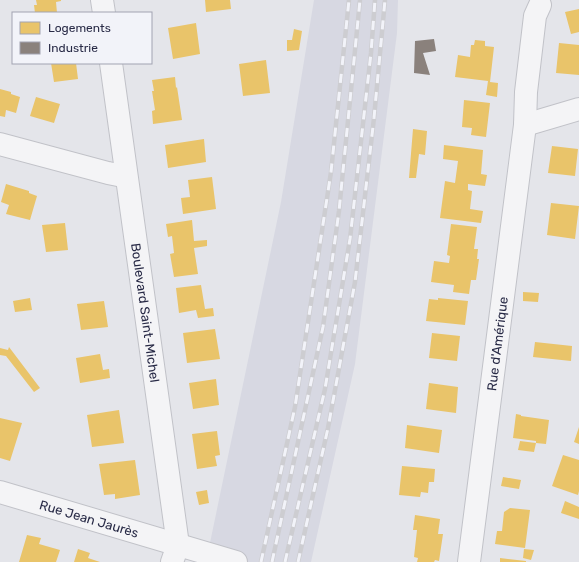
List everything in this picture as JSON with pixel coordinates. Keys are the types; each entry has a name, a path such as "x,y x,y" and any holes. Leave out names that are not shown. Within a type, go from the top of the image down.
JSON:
{"street":[{"path":"102,0 104,12"},
{"name":"Rue d'Amérique","path":"469,562 525,125 526,92 537,10"},
{"name":"Boulevard Saint-Michel","path":"111,64 175,553"},
{"path":"525,125 579,109"},
{"path":"0,144 108,173 118,175 126,174"},
{"name":"Rue Jean Jaurès","path":"0,492 175,553 210,554 236,562"}],"shaded area":[{"path":"314,0 398,0 397,33 355,364 311,562 206,562 281,202"}],"building: Logements":[{"path":"36,0 61,0 56,2 57,12 35,12 34,5 37,5"},
{"path":"205,0 230,0 231,9 206,12"},
{"path":"579,9 579,32 571,34 565,12"},
{"path":"196,23 200,54 173,59 168,28"},
{"path":"294,29 302,31 299,50 287,51 287,40 292,40"},
{"path":"475,40 485,41 485,46 494,47 490,82 498,83 497,97 486,95 488,81 455,77 458,55 470,57 471,45 474,45"},
{"path":"559,43 579,45 579,75 556,73"},
{"path":"266,60 270,93 243,96 239,64"},
{"path":"51,64 76,64 78,79 54,82"},
{"path":"175,77 182,120 153,124 152,111 155,110 152,80"},
{"path":"0,89 11,92 11,94 20,97 16,113 6,110 5,117 0,116"},
{"path":"36,97 60,104 54,123 30,116"},
{"path":"464,100 490,103 486,137 471,135 472,128 462,127"},
{"path":"413,129 427,131 425,155 419,154 416,178 409,178"},
{"path":"204,139 206,162 168,168 165,145"},
{"path":"444,145 483,150 481,174 487,175 485,186 468,184 468,190 472,191 470,209 483,211 481,223 440,218 445,181 455,183 458,161 443,159"},
{"path":"552,146 578,149 575,176 548,173"},
{"path":"212,177 216,209 183,214 181,198 190,197 188,180"},
{"path":"6,184 29,191 29,193 37,196 30,220 6,214 9,205 1,202"},
{"path":"551,203 579,206 575,239 547,235"},
{"path":"192,220 194,241 207,240 207,246 194,248 198,274 174,277 170,254 174,253 172,236 168,237 166,224"},
{"path":"65,223 68,250 46,252 42,225"},
{"path":"451,224 477,227 474,249 478,249 477,259 479,259 476,280 471,280 469,294 453,292 454,285 431,282 434,261 449,263 450,256 447,255"},
{"path":"201,285 205,309 213,308 214,316 198,318 196,310 179,313 176,288"},
{"path":"523,292 539,293 538,302 523,301"},
{"path":"30,298 32,310 15,312 13,301"},
{"path":"438,298 468,301 465,325 426,321 429,299 438,300"},
{"path":"104,301 108,327 81,330 77,304"},
{"path":"215,329 220,359 187,363 183,333"},
{"path":"432,333 460,336 457,361 429,358"},
{"path":"535,342 572,346 571,361 533,357"},
{"path":"9,347 40,388 34,392 6,356 0,355 0,348 8,350"},
{"path":"100,354 103,370 109,369 110,378 80,383 76,358"},
{"path":"216,379 219,405 193,409 189,383"},
{"path":"429,383 458,387 456,413 426,409"},
{"path":"119,410 124,443 92,447 87,415"},
{"path":"516,414 549,420 546,444 513,438"},
{"path":"0,418 22,423 10,461 0,458"},
{"path":"407,425 442,430 439,453 405,448"},
{"path":"579,427 579,444 574,442"},
{"path":"217,431 220,455 215,456 217,466 197,469 192,434"},
{"path":"520,441 536,443 534,452 518,450"},
{"path":"563,455 579,460 578,495 552,486"},
{"path":"135,460 140,495 115,499 115,494 104,495 99,464"},
{"path":"402,466 435,469 434,482 429,482 428,493 421,492 420,497 399,495"},
{"path":"503,477 521,480 519,489 501,486"},
{"path":"207,490 209,503 199,505 196,492"},
{"path":"565,501 579,507 579,519 561,513"},
{"path":"510,508 530,510 525,548 495,544 497,531 502,531 504,512"},
{"path":"415,515 440,519 438,534 443,534 439,561 417,562 418,558 414,557 417,530 413,530"},
{"path":"27,535 41,538 39,544 60,550 56,562 19,562"},
{"path":"78,549 90,553 88,558 100,562 74,562"},
{"path":"524,549 534,550 531,560 523,558"},
{"path":"500,558 526,561 526,562 500,562"}],"building: Industrie":[{"path":"434,39 436,51 423,53 430,75 414,73 415,41"}],"railway":[{"path":"261,562 295,407 331,172 349,0"},
{"path":"272,562 323,327 339,211 360,0"},
{"path":"285,562 325,389 350,239 371,53 375,0"},
{"path":"298,562 328,428 355,282 374,118 385,0"}]}
